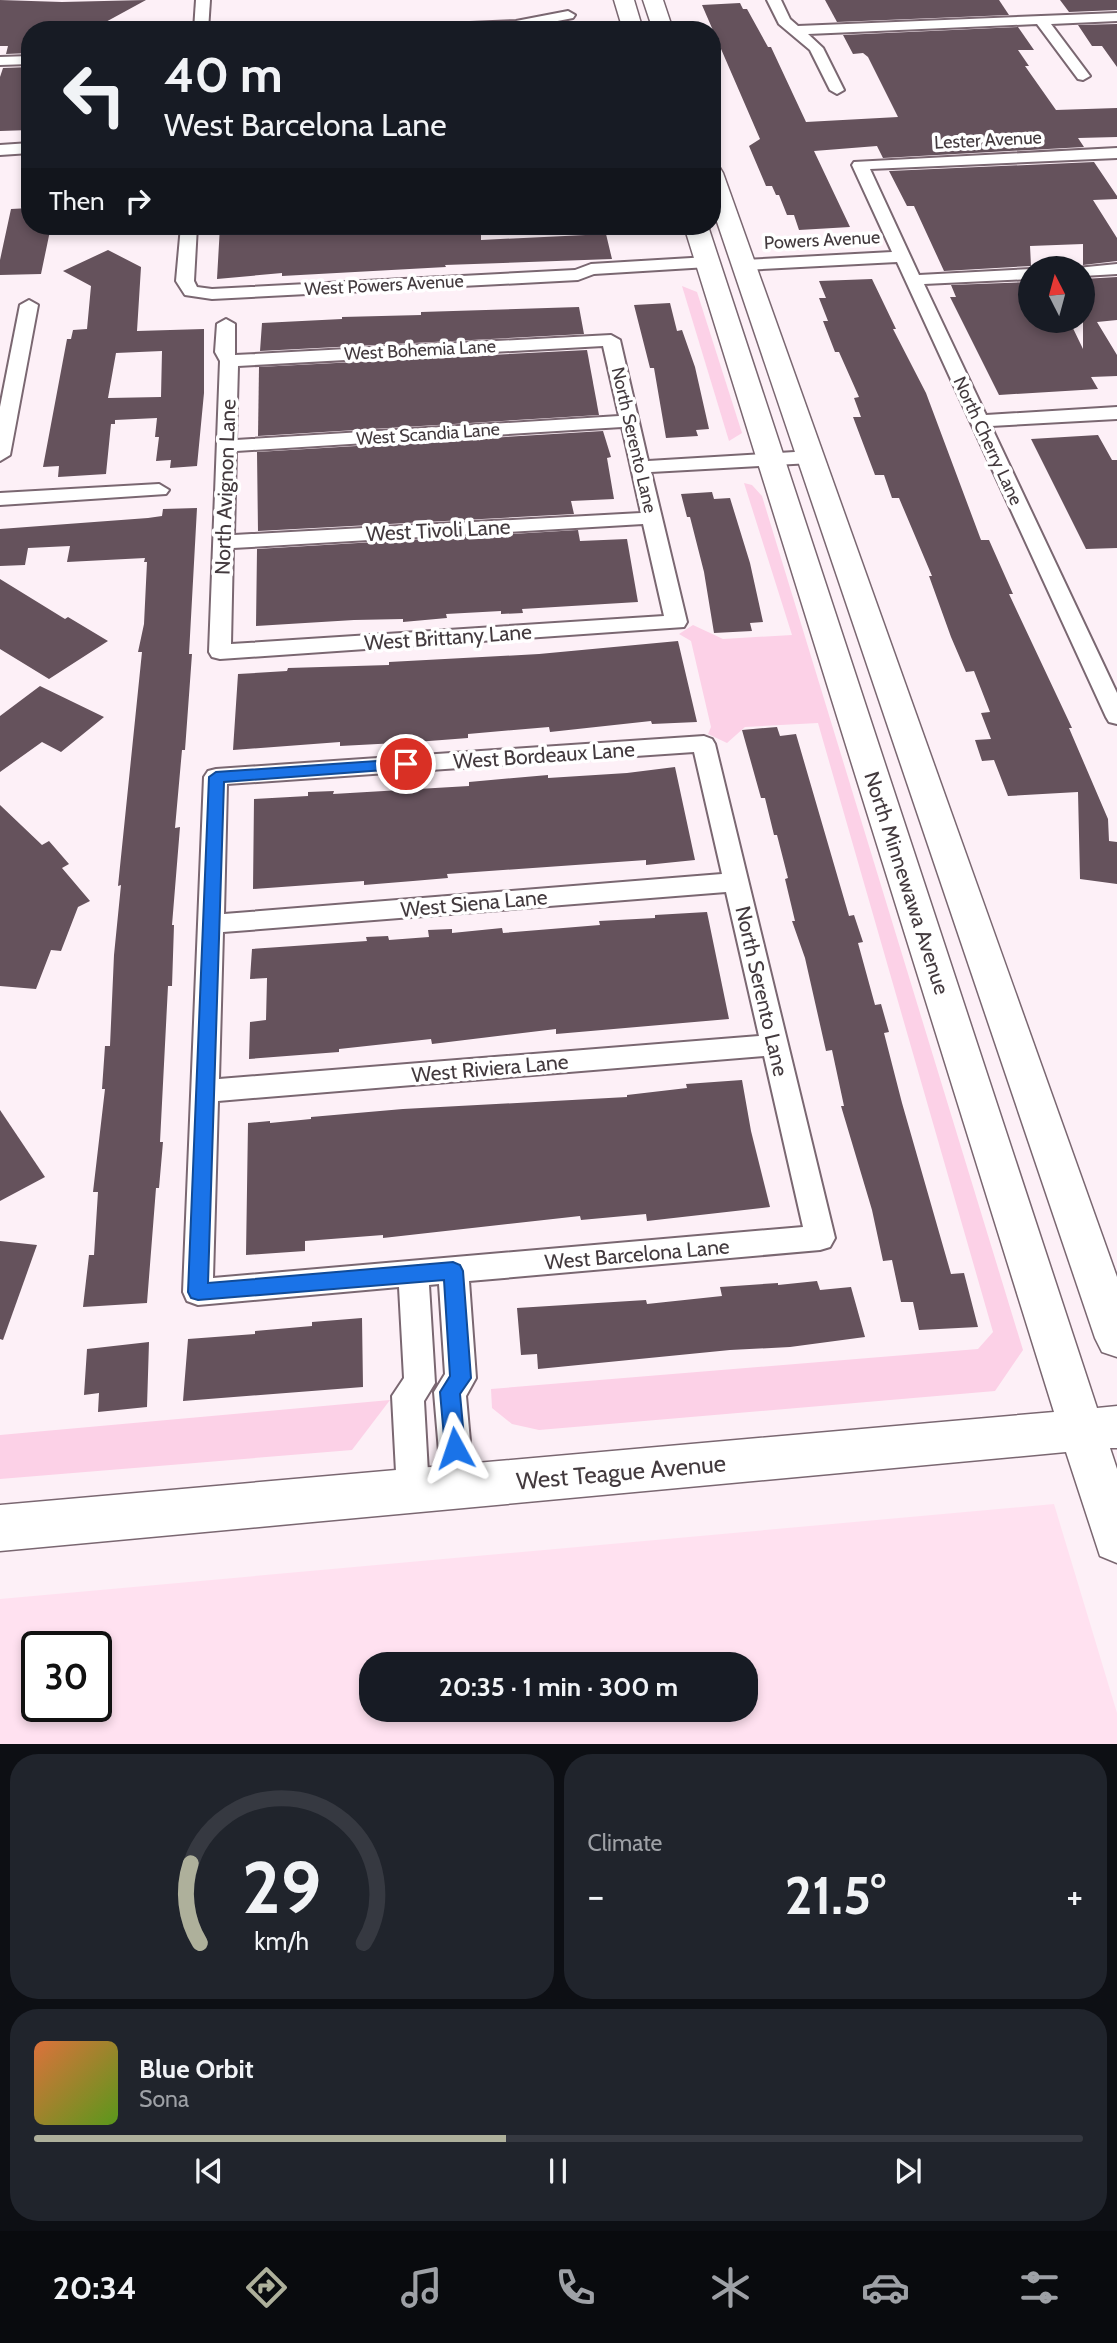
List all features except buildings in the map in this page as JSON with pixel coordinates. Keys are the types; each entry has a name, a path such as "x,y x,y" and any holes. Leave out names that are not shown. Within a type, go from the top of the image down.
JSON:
{"main road":[{"path":"624,0 630,21"},
{"path":"653,0 660,21"},
{"path":"721,199 1117,1338"},
{"name":"North Minnewawa Avenue","path":"699,235 769,459 1100,1429 1117,1540"},
{"path":"718,235 724,254 742,259"},
{"path":"711,269 717,263 730,271 764,369 793,402"},
{"name":"West Teague Avenue","path":"0,1528 1100,1429"}],"street":[{"path":"202,21 203,0"},
{"path":"774,0 784,21 816,48 837,90"},
{"path":"537,21 568,15"},
{"path":"797,30 1117,17"},
{"path":"1041,20 1083,76"},
{"path":"0,61 21,60"},
{"path":"0,150 21,149"},
{"name":"Lester Avenue","path":"860,165 1117,153"},
{"name":"North Cherry Lane","path":"860,165 1117,717"},
{"name":"West Powers Avenue","path":"188,235 185,281 191,290 212,294 578,275 592,279 634,272 652,280 711,269"},
{"name":"Powers Avenue","path":"742,259 899,251"},
{"path":"1096,270 1117,269"},
{"path":"912,280 1018,275"},
{"path":"0,455 29,304"},
{"name":"North Avignon Lane","path":"220,652 229,360 224,352 226,324"},
{"name":"West Bohemia Lane","path":"229,360 611,340"},
{"name":"North Serento Lane","path":"611,340 676,622"},
{"path":"0,352 19,351"},
{"path":"979,421 1117,413"},
{"name":"West Scandia Lane","path":"226,446 630,421"},
{"path":"640,467 811,457"},
{"path":"0,499 159,490"},
{"name":"West Tivoli Lane","path":"223,542 652,518"},
{"name":"West Brittany Lane","path":"220,652 676,622"},
{"name":"North Serento Lane","path":"704,744 820,1238"},
{"name":"West Bordeaux Lane","path":"211,923 216,777 704,744"},
{"name":"West Siena Lane","path":"211,923 737,882"},
{"path":"205,1091 211,923"},
{"name":"West Riviera Lane","path":"205,1091 775,1045"},
{"name":"West Barcelona Lane","path":"205,1091 198,1292 820,1238"},
{"path":"453,1271 461,1378 450,1392 458,1487"},
{"path":"413,1274 420,1383 408,1396 413,1490"}],"shaded area":[{"path":"682,286 697,292 742,433 729,441"},
{"path":"744,483 752,485 762,496 1023,1350 995,1391 539,1430 512,1424 492,1408 491,1389 978,1349 993,1332 818,723 745,727 727,743 708,734 711,727 691,641 679,634 693,625 723,639 792,635"},
{"path":"390,1400 352,1450 0,1479 0,1435"},
{"path":"1054,1504 1117,1713 1117,1744 0,1744 0,1599"}],"route":[{"path":"406,764 216,777 198,1292 453,1271 461,1378 450,1392 455,1448"}]}
